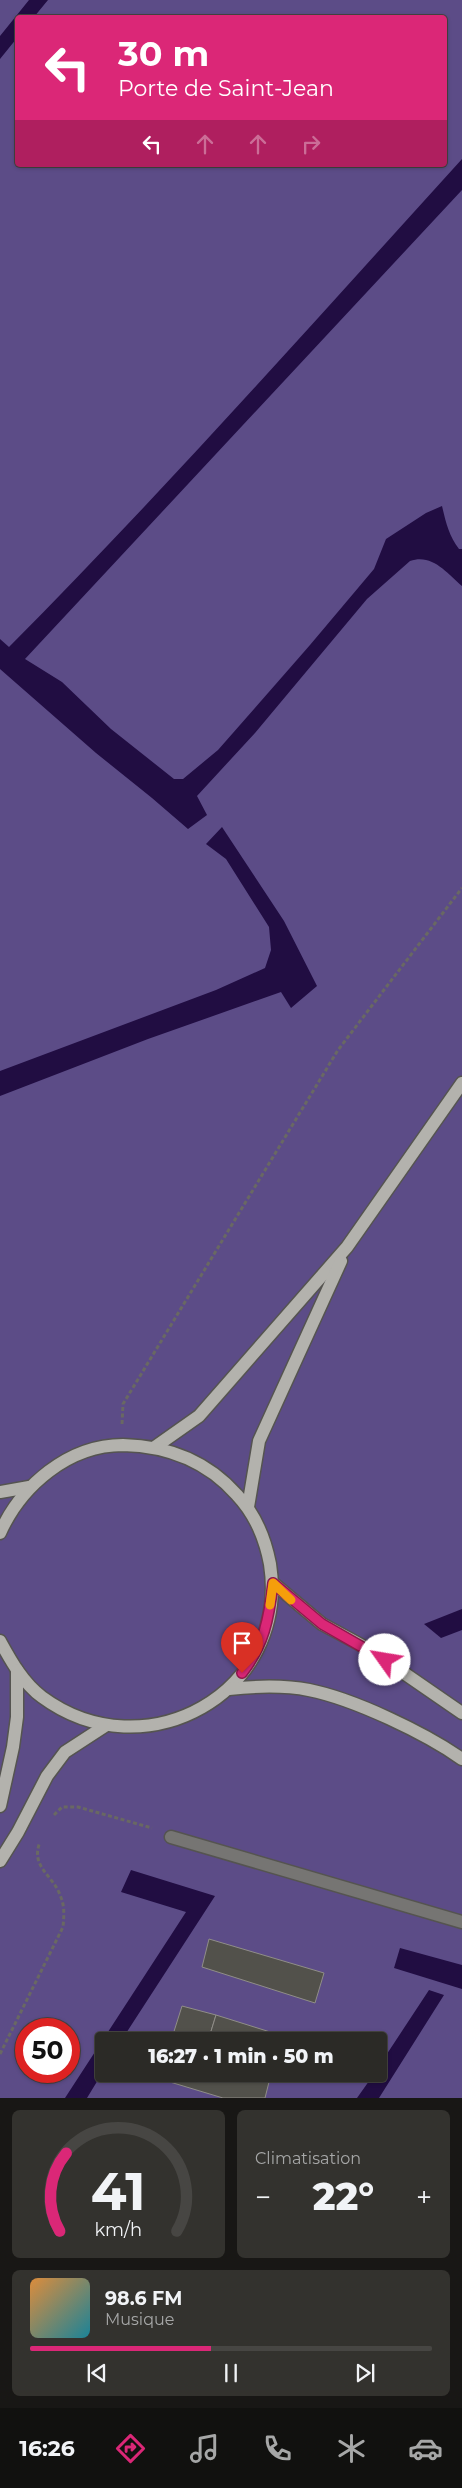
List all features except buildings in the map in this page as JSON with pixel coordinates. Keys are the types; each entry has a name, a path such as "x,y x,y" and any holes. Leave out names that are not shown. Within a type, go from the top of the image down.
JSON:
{"main road":[{"path":"155,1447 199,1416 347,1247 462,1083"},
{"path":"248,1506 251,1478 259,1441 347,1247"},
{"path":"0,1533 9,1513 29,1487 56,1466 87,1451 121,1445 155,1447 191,1458 223,1478 248,1506 266,1543 273,1583 268,1622 254,1658 229,1689 203,1708 172,1722 139,1728 105,1726 71,1715 41,1696 17,1670 0,1641"},
{"path":"0,1492 29,1487"},
{"path":"273,1583 322,1624 372,1651 462,1713"},
{"path":"0,1806 14,1747 17,1716 17,1670"},
{"path":"229,1689 258,1685 310,1690 374,1712 448,1749 462,1759"},
{"path":"0,1861 18,1832 47,1776 65,1752 105,1726"}],"lane":[{"path":"171,1837 462,1922"}],"path":[{"path":"121,1445 123,1404 338,1050 462,888"},
{"path":"51,1820 62,1807 78,1807 153,1828 171,1837"},
{"path":"0,2054 63,1927 64,1911 60,1894 40,1866 37,1858 37,1850 43,1835"}],"shaded area":[{"path":"0,0 462,0 462,2098 0,2098"},
{"path":"29,0 48,0 36,15 17,15"},
{"path":"15,17 15,40 0,59 0,36"},
{"path":"462,159 462,190 25,659 62,682 111,729 174,779 183,779 218,750 310,645 374,569 386,539 426,513 442,506 450,534 459,549 462,549 462,586 439,566 432,562 418,559 410,561 367,599 255,733 197,796 207,815 188,829 96,753 0,669 0,639 9,647 125,528"},
{"path":"222,827 284,921 317,986 291,1008 281,992 148,1039 0,1096 0,1071 216,990 265,968 271,950 269,927 226,859 206,844"},
{"path":"462,1609 462,1630 441,1638 424,1624"},
{"path":"131,1870 215,1896 127,2032 108,2032 186,1912 121,1892"},
{"path":"400,1948 462,1965 462,1989 394,1968"},
{"path":"429,1990 444,1995 379,2098 357,2098 368,2082 387,2082 387,2054"},
{"path":"95,2052 95,2082 97,2082 87,2098 65,2098 75,2083 80,2083 80,2075"}],"slow traffic":[{"path":"270,1605 273,1583 291,1600"}],"route":[{"path":"242,1673 254,1658 268,1622 273,1583 291,1601 322,1624 385,1660"}]}
